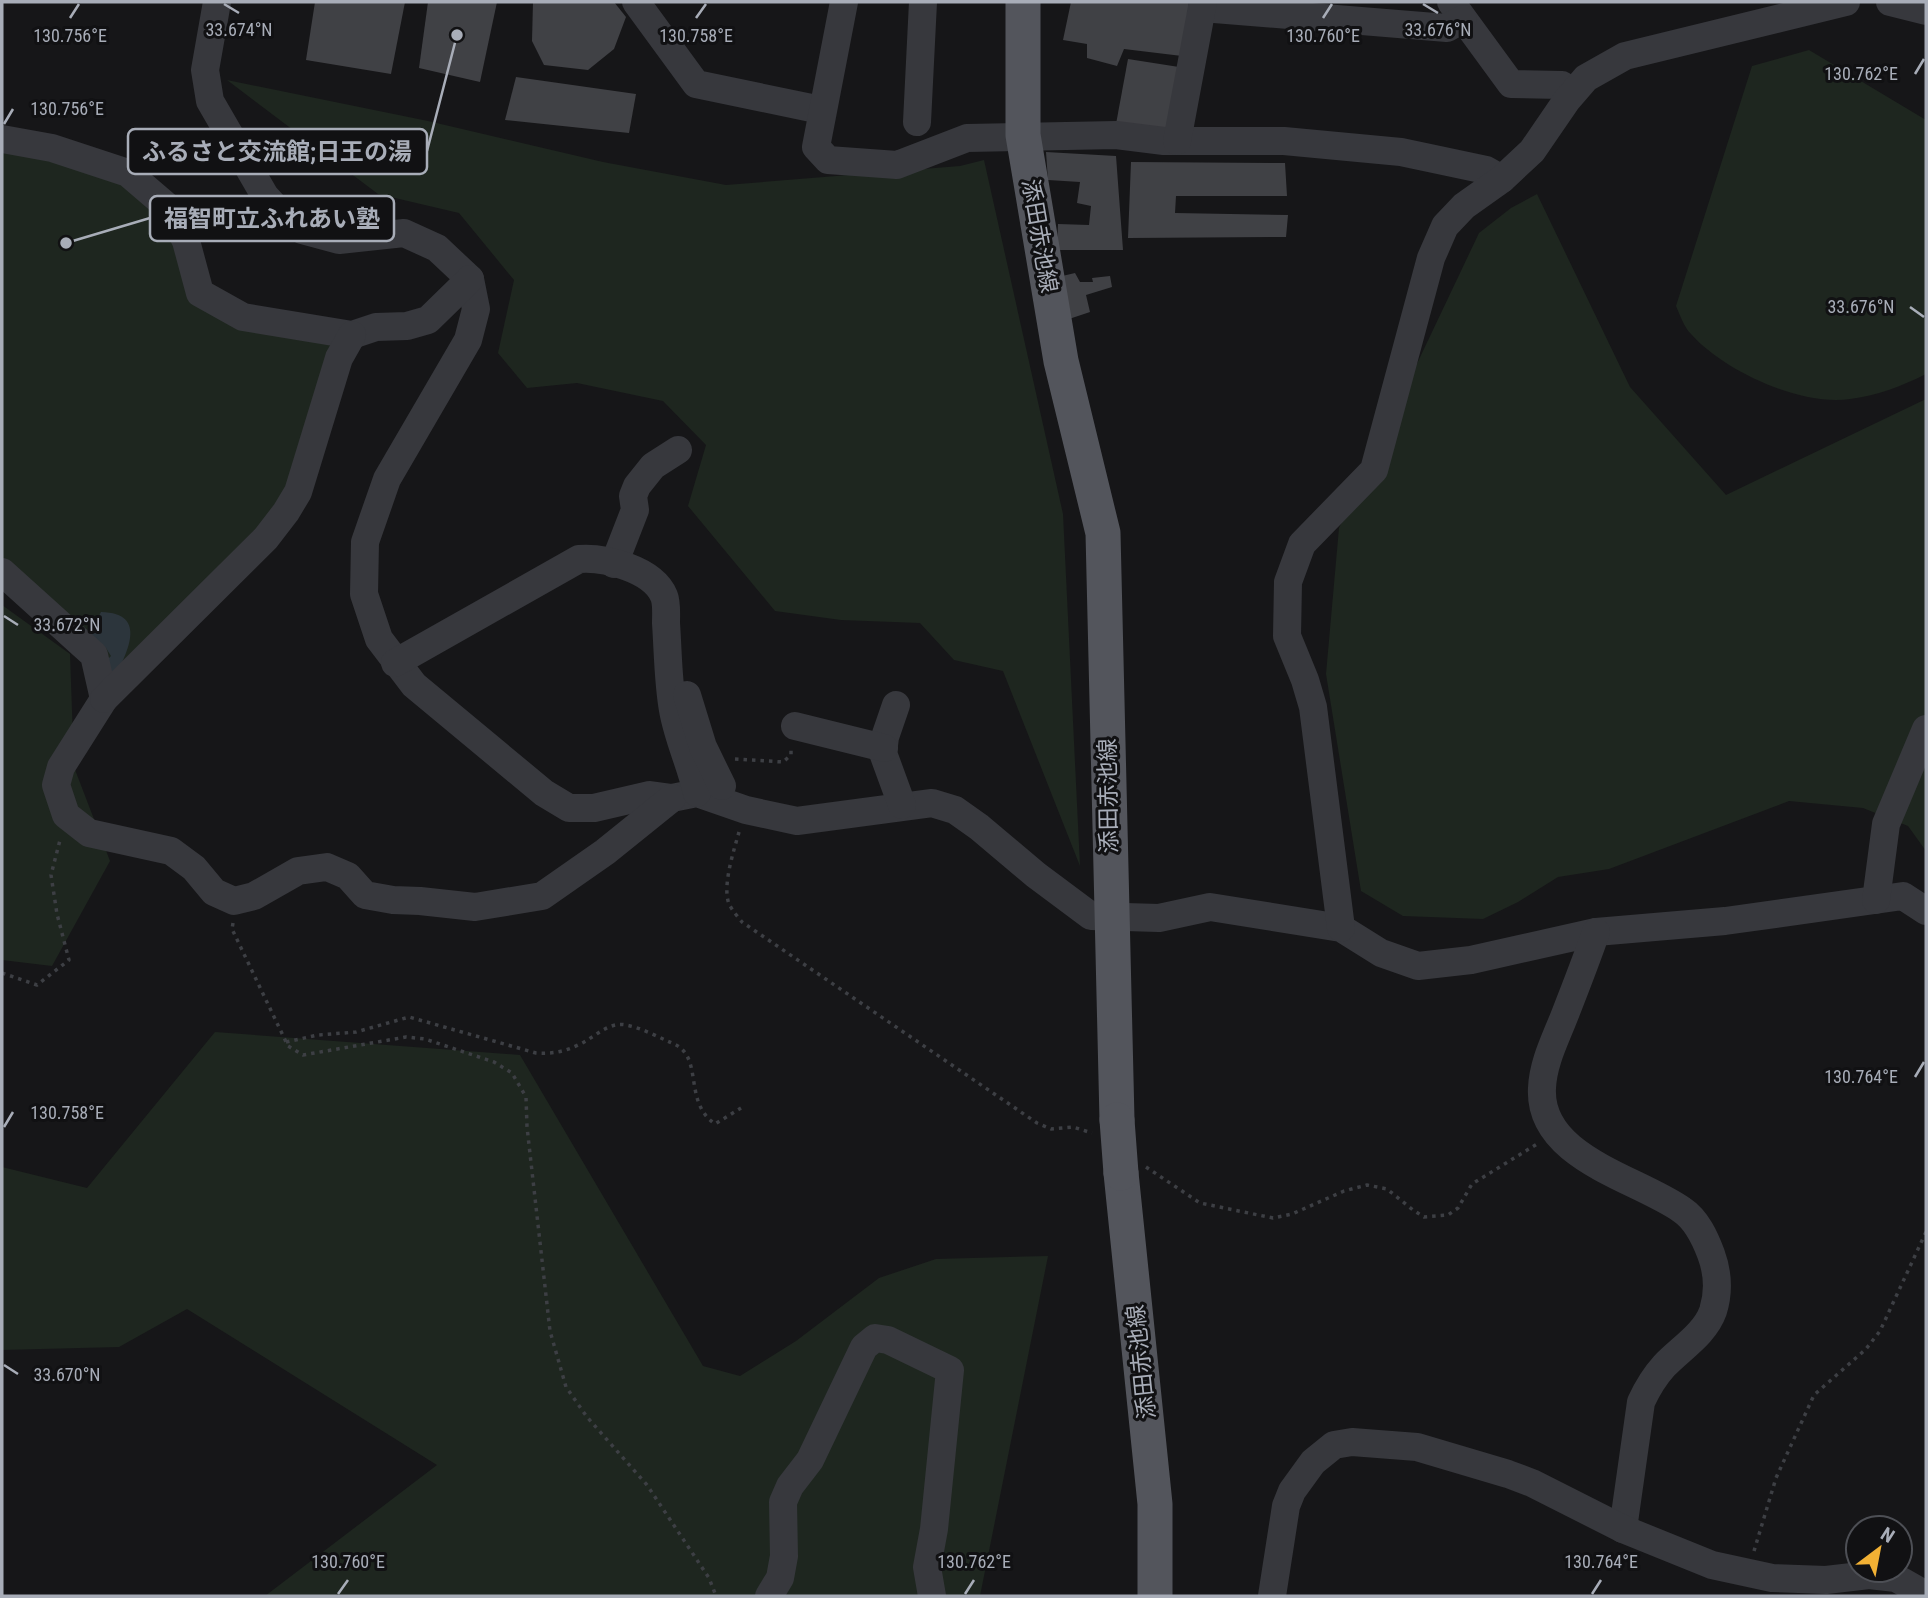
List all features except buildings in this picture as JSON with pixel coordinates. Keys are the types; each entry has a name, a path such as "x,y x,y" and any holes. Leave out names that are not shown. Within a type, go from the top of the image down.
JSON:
{"main road":[{"name":"添田赤池線","path":"1023,2 1023,135 1061,361 1103,533 1117,1120 1155,1504 1155,1596"}],"street":[{"path":"217,2 205,70 210,102 265,196 285,219 302,230 340,240 404,233 437,248 470,279 476,309 468,341 387,479 365,542 364,594 379,639 414,685 544,793 569,808 594,808 650,795 705,795 797,821 932,803 955,810 1090,916 1159,918 1210,906 1341,928 1381,953 1418,965 1471,960 1596,932 1725,921 1903,896 1926,911"},
{"path":"636,2 696,84 821,110"},
{"path":"844,2 821,110 816,147 828,160 897,165 967,138 1116,135 1177,141 1284,141 1401,152 1486,170 1502,179"},
{"path":"916,2 917,122"},
{"path":"1341,928 1313,706 1287,636 1288,582 1302,544 1374,470 1430,258 1446,226 1464,206 1502,179 1532,151 1573,92 1586,78 1625,56 1846,2"},
{"path":"1889,2 1926,12"},
{"path":"1177,141 1203,5 1447,28 1457,10 1511,84 1562,85 1573,92"},
{"path":"2,139 52,148 128,173 170,209 186,241 200,293 243,317 352,335 376,327 407,326 428,320 470,279"},
{"path":"352,335 339,358 299,492 266,538 104,699 61,766 56,785 66,815 89,833 171,851 194,868 214,892 244,899 298,871 327,867 348,876 365,895 475,907 542,896 605,852 705,795"},
{"path":"614,564 635,509 633,496 637,486 653,466 678,450"},
{"path":"395,663 579,559 594,558 634,569 653,582 664,597 672,708 692,773 705,795"},
{"path":"2,572 94,655 104,699"},
{"path":"686,677 688,702 703,747 705,795"},
{"path":"896,705 884,748 889,773 902,806"},
{"path":"795,726 884,748"},
{"path":"1876,900 1886,824 1926,729"},
{"path":"705,795 712,747"},
{"path":"1596,932 1546,1061 1541,1090 1547,1116 1562,1141 1585,1158 1684,1211 1703,1235 1716,1269 1717,1297 1712,1315 1700,1332 1663,1367 1648,1386 1641,1402 1623,1530"},
{"path":"769,1596 780,1578 784,1556 783,1503 790,1486 810,1460 864,1347 874,1338 888,1340 950,1370 934,1529 927,1567 932,1596"},
{"path":"1272,1596 1286,1506 1292,1491 1313,1462 1334,1445 1352,1442 1417,1447 1508,1474 1532,1483 1623,1530 1712,1565 1772,1578 1826,1580 1846,1587 1869,1575 1896,1578 1926,1595"}],"path":[{"path":"712,747 783,762 791,755 790,734 795,726"},
{"path":"2,973 37,985 69,960 57,914 51,875 66,815"},
{"path":"244,899 232,929 288,1046 303,1055 406,1037 425,1039 494,1062 512,1073 526,1097 550,1332 566,1387 587,1417 647,1485 709,1578 716,1596"},
{"path":"286,1042 318,1035 356,1032 409,1017 536,1053 551,1054 579,1045 608,1027 625,1024 682,1047 688,1056 696,1098 706,1118 715,1124 741,1108"},
{"path":"1747,1573 1776,1478 1814,1395 1866,1349 1880,1331 1926,1232"}],"shaded area":[{"path":"1809,50 1926,120 1926,374 1889,390 1850,399 1809,397 1764,383 1743,373 1705,348 1691,334 1676,306 1752,66"},
{"path":"227,80 428,121 603,162 726,185 960,166 984,160 1063,514 1080,866 1003,671 954,660 920,623 841,620 775,611 688,506 706,445 663,401 577,383 527,388 498,353 514,280 459,213 378,194"},
{"path":"2,139 52,148 170,209 200,293 335,342 300,460 265,528 114,686 2,573"},
{"path":"1537,194 1630,387 1726,495 1926,399 1926,851 1908,826 1863,808 1789,801 1609,869 1558,877 1518,902 1483,919 1403,916 1361,891 1326,674 1339,528 1479,233 1511,208"},
{"path":"2,605 70,654 74,767 110,861 52,966 2,960"},
{"path":"101,612 116,614 130,627 128,648 113,681 104,663 111,656 106,648 88,634 88,628"},
{"path":"215,1032 520,1055 703,1366 740,1376 796,1341 879,1278 936,1259 1048,1256 980,1596 265,1596 437,1465 187,1309 119,1347 2,1350 2,1167 87,1188"}],"place":[{"name":"ふるさと交流館;日王の湯","path":"457,35"},
{"name":"福智町立ふれあい塾","path":"66,243"}]}
